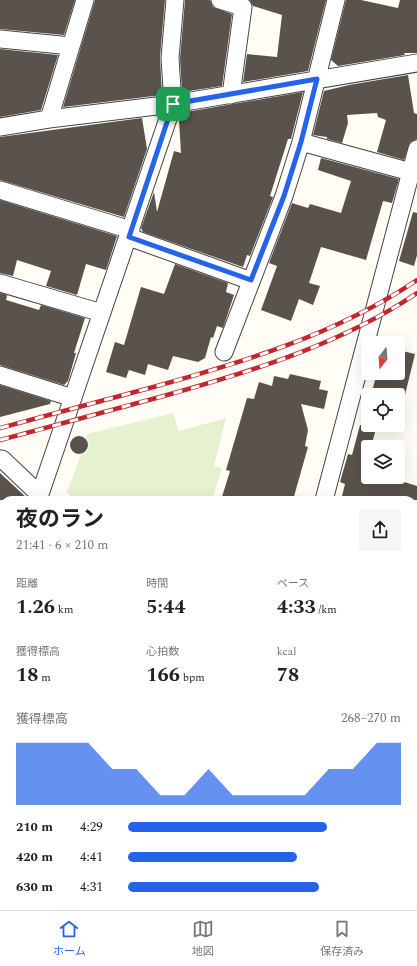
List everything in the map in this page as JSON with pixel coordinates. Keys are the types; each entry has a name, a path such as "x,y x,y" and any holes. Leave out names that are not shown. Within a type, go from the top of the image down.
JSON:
{"street":[{"path":"48,119 85,0"},
{"path":"39,496 130,234 173,104 170,58 175,0"},
{"path":"220,0 243,7 231,95"},
{"path":"224,352 284,196 301,142 336,0"},
{"path":"0,39 71,46"},
{"path":"0,127 48,119 173,104 417,63"},
{"path":"301,142 411,172"},
{"path":"325,496 417,149"},
{"path":"0,190 130,234 251,280"},
{"path":"0,283 102,314"},
{"path":"0,376 73,398"},
{"path":"0,459 2,458 38,496"}],"green space":[{"path":"173,413 179,431 226,418 214,466 222,468 213,496 71,496 67,492 81,454 87,452 89,444 86,438 87,434"}],"building":[{"path":"0,0 75,0 64,35 0,29"},
{"path":"95,0 165,0 160,57 162,95 63,107"},
{"path":"185,0 210,0 213,7 232,14 222,86 182,92 180,58"},
{"path":"250,0 326,0 308,71 243,82 247,54 277,57 282,15 253,6"},
{"path":"346,0 361,0 398,8 400,0 417,0 417,53 404,53 405,55 338,66 331,60"},
{"path":"0,49 58,55 41,110 0,117"},
{"path":"408,75 414,113 417,114 417,139 410,142 404,160 377,152 386,120 378,117 377,113 347,115 348,123 342,143 327,139 327,137 313,135 324,91 349,85"},
{"path":"303,92 291,139 288,139 270,196 273,197 250,256 247,255 243,267 143,232 141,228 154,192 157,212 174,151 181,153 179,120 186,112"},
{"path":"142,118 147,149 124,217 0,180 0,137"},
{"path":"321,158 399,179 392,203 383,201 366,260 321,247 309,283 320,286 313,305 299,299 291,321 261,310 277,266 269,263 292,203 308,208 310,204 341,213 351,181 318,170"},
{"path":"0,200 117,236 106,270 86,264 77,295 46,286 51,271 17,260 13,276 0,273"},
{"path":"413,212 417,213 417,255 414,266 399,261"},
{"path":"175,264 228,283 226,292 234,295 223,328 217,326 213,338 211,337 205,358 198,362 173,356 168,370 148,364 145,375 129,370 126,378 106,372 115,342 124,345 141,287 164,294"},
{"path":"0,293 7,295 6,300 39,310 41,305 85,318 74,353 76,353 68,381 64,385 0,365"},
{"path":"405,352 415,354 405,395 405,388 373,388 375,380 405,380"},
{"path":"290,374 321,381 319,389 328,391 324,409 301,404 308,430 305,446 308,447 294,496 222,496 230,471 226,470 247,398 254,399 259,382 272,386 274,376 288,379"},
{"path":"0,385 51,401 50,404 0,417"},
{"path":"360,425 361,432 375,432 373,440 361,440 361,484 405,484 405,482 417,486 417,496 342,496 345,484 340,482 348,454 352,455"},
{"path":"79,436 85,439 88,445 85,451 79,454 73,451 70,445 73,439"},
{"path":"0,473 25,496 0,496"}],"railway":[{"path":"0,428 146,389 252,358 320,332 354,317 417,280"},
{"path":"0,440 160,397 260,367 326,342 388,311 417,293"}],"route":[{"path":"317,79 301,142 284,196 251,280 129,237 173,104 317,79"}]}
